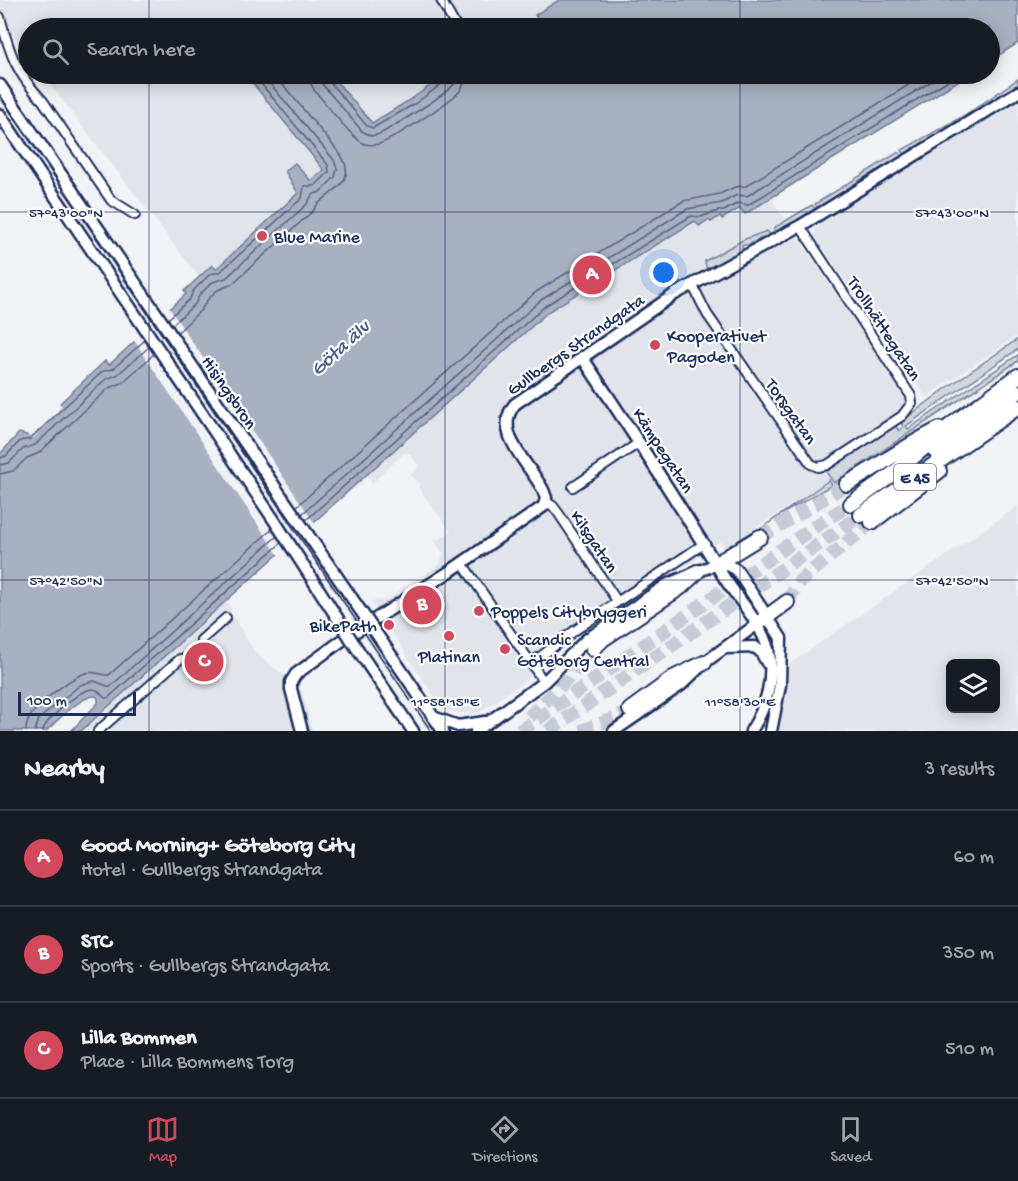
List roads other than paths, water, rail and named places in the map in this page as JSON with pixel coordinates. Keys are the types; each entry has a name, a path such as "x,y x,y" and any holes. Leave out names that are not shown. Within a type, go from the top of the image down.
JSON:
{"highway":[{"name":"E 45","path":"851,504 1018,376"},
{"path":"893,474 928,454 1018,392"},
{"name":"E 45","path":"866,518 970,439 1018,407"},
{"path":"847,484 917,440 956,422"},
{"path":"716,564 760,537"},
{"path":"593,649 603,639 681,587 697,572"},
{"path":"756,625 787,602"},
{"path":"630,710 675,677 704,663"}],"main road":[{"name":"Hisingsbron","path":"0,85 443,731"},
{"name":"Gullbergs Strandgata","path":"545,501 540,482 511,441 507,430 506,420 515,404 692,284 800,226 1018,92"},
{"name":"Hisingsbron","path":"0,115 274,520 410,728"},
{"name":"Kämpegatan","path":"582,357 705,543 767,646 770,669 766,703 758,722 751,731"},
{"path":"302,731 292,695 291,682 296,674 344,639 541,509 545,501"},
{"path":"476,731 544,682 573,651 599,630 668,584 716,564 736,569 780,633 782,645 780,685 771,731"},
{"path":"614,731 681,685 704,663 756,625"},
{"path":"725,648 755,646 770,669"},
{"path":"433,717 458,726 491,721"}],"street":[{"path":"441,0 451,18"},
{"path":"0,17 10,53 18,70"},
{"path":"28,84 43,101 111,200 135,215"},
{"name":"Trollhättegatan","path":"800,226 911,396 912,403 902,416 872,435"},
{"name":"Torsgatan","path":"692,284 708,314 811,464 818,467 827,465 872,435"},
{"path":"573,487 639,442"},
{"name":"Kilsgatan","path":"545,501 559,514 617,601"},
{"name":"Kilsgatan","path":"530,662 705,543"},
{"path":"462,563 544,682"},
{"path":"201,640 226,618"},
{"path":"98,731 180,659"}],"water":[{"path":"559,0 1018,0 1018,43 1000,55 1000,18 537,18 535,15"},
{"name":"Göta älv","path":"253,84 339,84 372,123 432,84 953,84 745,214 740,208 722,219 720,216 699,226 695,221 549,311 81,731 71,731 98,703 96,696 76,704 46,731 0,731 0,454 19,433 26,435 105,361 109,365 186,294 184,291 212,265 216,269 298,193 285,171 295,163 311,181 324,170"}],"tunnel":[{"path":"760,537 847,484"},
{"path":"520,731 823,521 851,504"},
{"path":"548,731 861,515"},
{"path":"787,602 800,581 872,522"},
{"path":"180,659 201,640"},
{"path":"529,717 557,690 593,649"},
{"path":"581,731 616,718 630,710"}],"tram line":[{"path":"0,96 431,731"}],"place":[{"name":"Blue Marine","path":"262,236"},
{"name":"Good Morning+ Göteborg City","path":"592,275"},
{"name":"Kooperativet Pagoden","path":"655,345"},
{"name":"STC","path":"422,605"},
{"name":"Poppels Citybryggeri","path":"479,611"},
{"name":"BikePath","path":"389,625"},
{"name":"Platinan","path":"449,636"},
{"name":"Scandic Göteborg Central","path":"505,649"},
{"name":"Lilla Bommen","path":"204,662"}]}
